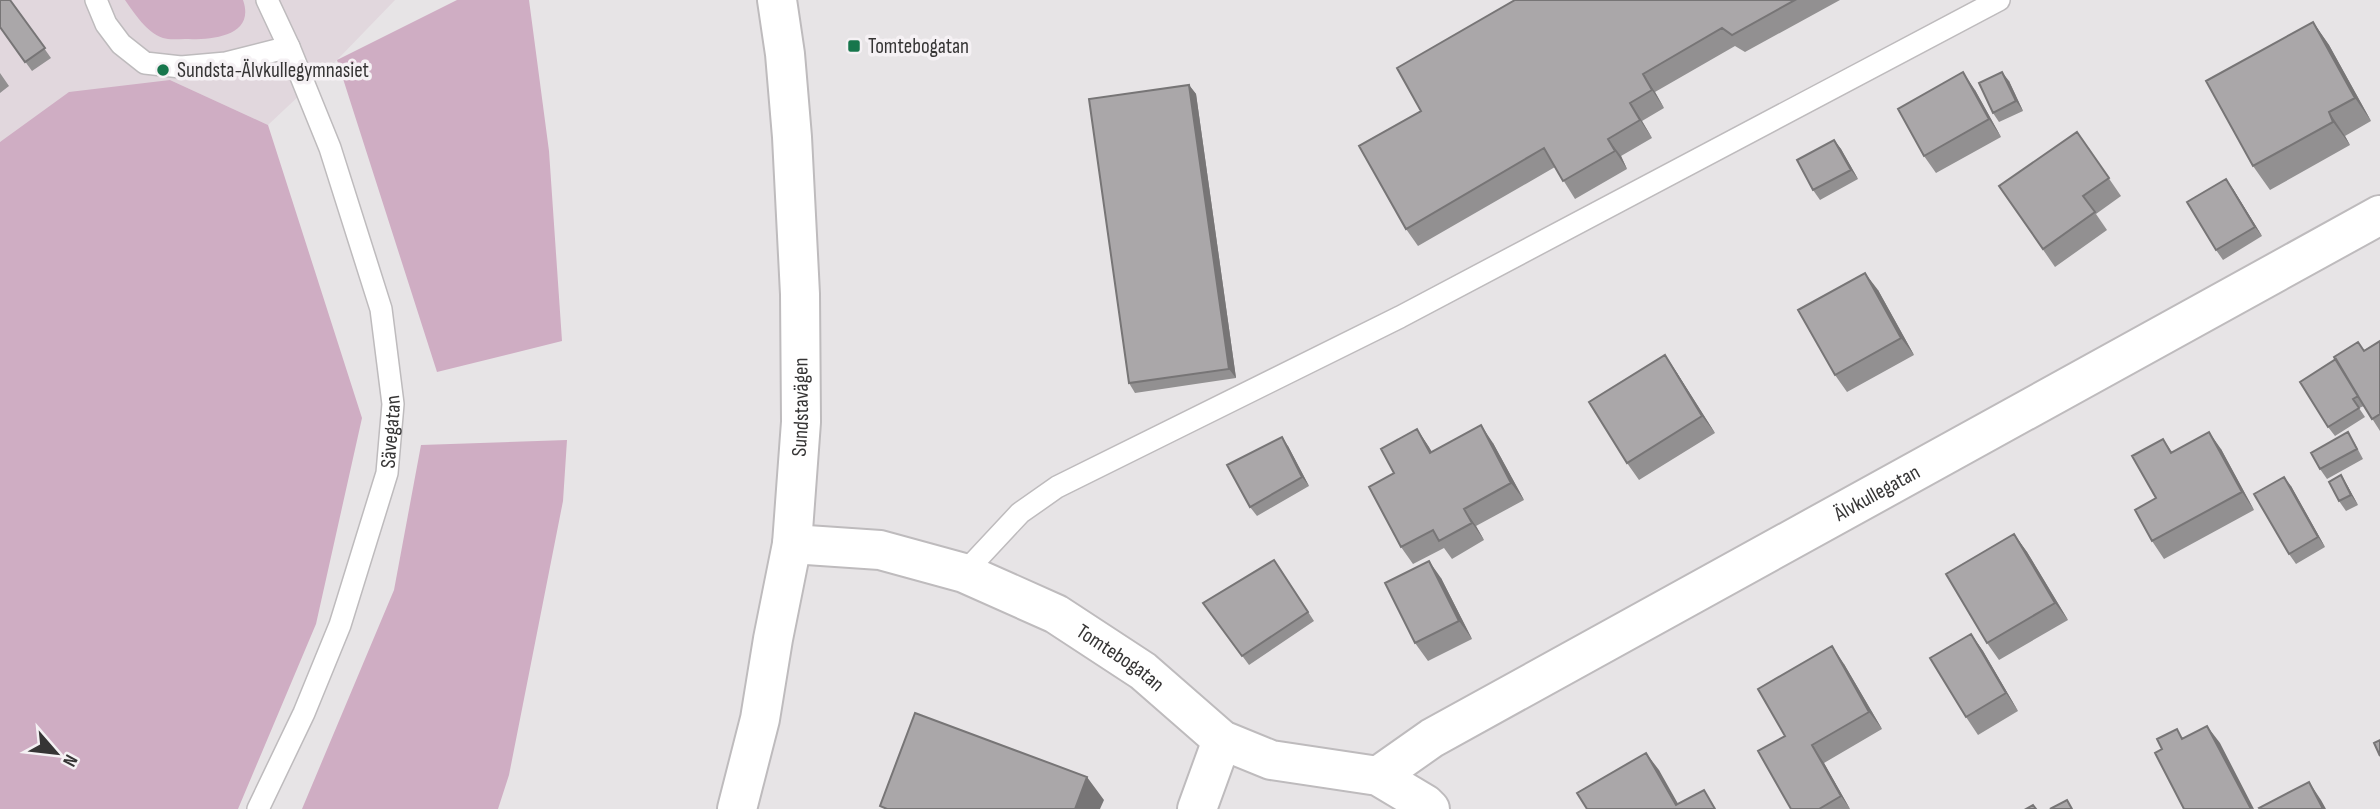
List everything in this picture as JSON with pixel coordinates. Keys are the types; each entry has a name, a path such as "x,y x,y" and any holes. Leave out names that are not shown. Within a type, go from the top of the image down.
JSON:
{"street":[{"name":"Sundstavägen","path":"737,809 760,719 792,544 801,422 800,294 791,123 777,0"},
{"name":"Älvkullegatan","path":"1378,776 1444,732 2380,215"},
{"name":"Tomtebogatan","path":"792,544 880,550 964,573 1056,614 1143,671 1222,740 1271,760 1378,776 1430,809"},
{"path":"1197,809 1222,740"}],"lane":[{"path":"96,0 106,24 121,44 145,63 181,67 226,63 289,47"},
{"name":"Sävegatan","path":"258,809 304,713 340,625 387,473 393,404 381,309 330,148 267,0"},
{"path":"964,573 1020,513 1057,486 1400,317 1999,0"}],"shaded area":[{"name":"Sundsta-Älvkullegymnasiet","path":"0,0 395,0 268,125 170,80 0,142"},
{"path":"125,0 243,0 245,12 243,22 228,34 206,39 168,39 146,27"},
{"path":"457,0 529,0 549,151 562,341 437,372 337,60"},
{"path":"170,80 268,125 362,418 316,624 238,809 0,809 0,142 69,92"},
{"path":"567,440 563,501 509,775 498,809 302,809 394,590 421,445"}],"building":[{"path":"0,0 10,0 45,48 25,62 0,27"},
{"path":"1515,0 1795,0 1732,35 1722,28 1643,74 1652,90 1630,103 1640,120 1608,139 1615,151 1563,181 1544,148 1406,229 1359,146 1421,111 1397,68"},
{"path":"2313,22 2355,98 2329,112 2333,122 2253,166 2206,81"},
{"path":"1963,72 1989,119 1924,156 1898,109"},
{"path":"2002,72 2016,101 1993,113 1979,83"},
{"path":"1189,85 1229,369 1129,383 1089,99"},
{"path":"2077,132 2109,178 2083,196 2095,212 2043,249 1999,186"},
{"path":"1834,140 1851,170 1813,190 1797,160"},
{"path":"2226,179 2255,227 2216,250 2187,202"},
{"path":"1865,273 1901,338 1835,375 1798,310"},
{"path":"2380,341 2380,414 2372,419 2334,357 2358,342 2364,351"},
{"path":"1665,355 1702,416 1627,463 1589,402"},
{"path":"2336,359 2358,396 2353,399 2359,408 2328,427 2300,382"},
{"path":"1481,425 1511,483 1464,509 1472,523 1439,541 1433,530 1401,547 1369,487 1394,473 1381,449 1417,429 1430,453"},
{"path":"2209,432 2242,492 2152,541 2135,510 2156,498 2132,456 2163,439 2171,453"},
{"path":"2348,432 2357,449 2320,469 2311,453"},
{"path":"1282,437 1302,477 1250,507 1227,465"},
{"path":"2341,475 2351,495 2339,501 2329,482"},
{"path":"2284,477 2318,537 2289,554 2254,494"},
{"path":"2014,534 2055,603 1987,643 1946,574"},
{"path":"1274,560 1308,612 1242,656 1203,603"},
{"path":"1429,561 1459,621 1415,643 1385,583"},
{"path":"1971,634 2006,693 1966,717 1930,658"},
{"path":"1832,646 1869,712 1812,745 1841,796 1819,809 1791,809 1758,751 1785,736 1758,689"},
{"path":"915,713 1087,777 1075,809 887,809 880,806"},
{"path":"2207,726 2251,809 2184,809 2155,753 2162,749 2157,739 2177,729 2182,739"},
{"path":"2380,740 2380,756 2374,743"},
{"path":"1646,753 1676,805 1704,790 1715,809 1587,809 1577,793"},
{"path":"2309,782 2323,809 2259,808"},
{"path":"2067,800 2072,809 2050,809"}],"place":[{"name":"Tomtebogatan","path":"854,46"},
{"name":"Sundsta-Älvkullegymnasiet","path":"163,70"}]}
